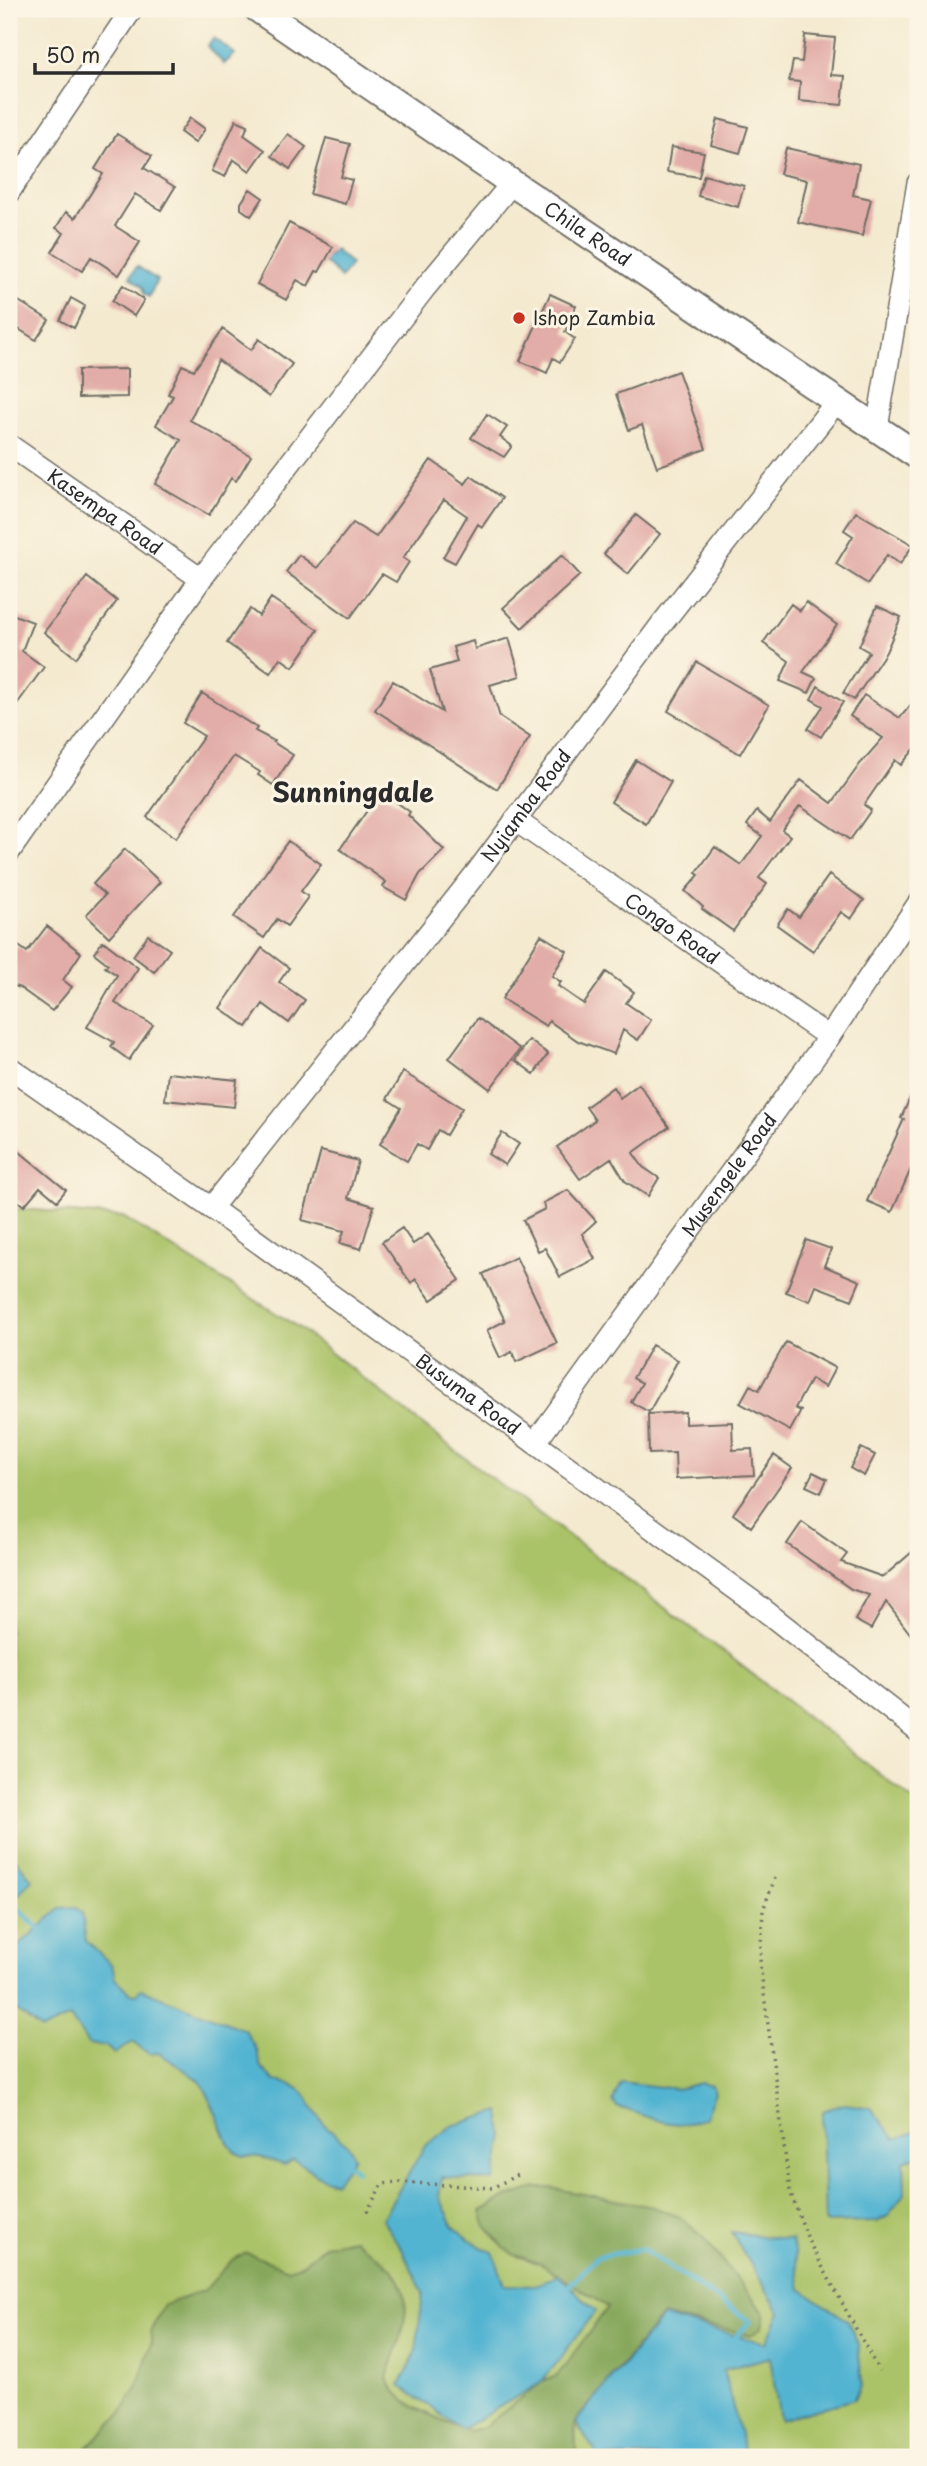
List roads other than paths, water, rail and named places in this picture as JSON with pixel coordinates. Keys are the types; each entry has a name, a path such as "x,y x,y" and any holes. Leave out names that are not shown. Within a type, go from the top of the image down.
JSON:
{"street":[{"path":"9,192 132,9"},
{"name":"Chila Road","path":"258,9 918,456"},
{"path":"9,852 201,579 424,289 512,183"},
{"path":"877,428 918,183"},
{"name":"Nyiamba Road","path":"211,1208 477,872 661,625 837,401"},
{"name":"Kasempa Road","path":"9,445 201,579"},
{"name":"Congo Road","path":"515,820 829,1037"},
{"name":"Musengele Road","path":"536,1443 829,1037 918,904"},
{"name":"Busuma Road","path":"9,1068 211,1208 536,1443 755,1604 918,1731"}],"water":[{"path":"214,38 235,54 224,64 207,46"},
{"path":"335,250 351,264 341,278 323,261"},
{"path":"137,266 157,280 149,297 144,294 143,287 130,277"},
{"path":"9,1851 32,1879 9,1906"},
{"path":"75,1907 82,1913 86,1941 112,1965 115,1979 131,1993 137,1994 141,1989 245,2030 257,2051 260,2066 274,2081 287,2083 302,2091 318,2117 350,2150 354,2157 336,2182 324,2179 293,2160 285,2165 235,2152 199,2080 159,2053 149,2054 133,2042 114,2054 106,2046 88,2044 70,2017 41,2030 9,2004 9,1954 61,1908"},
{"path":"621,2082 677,2089 701,2083 712,2086 715,2092 705,2118 674,2124 617,2107 613,2101"},
{"path":"845,2104 871,2108 895,2139 918,2131 918,2156 904,2161 905,2194 888,2216 877,2222 825,2223 822,2111"},
{"path":"500,2111 503,2135 494,2181 442,2177 439,2196 454,2227 480,2247 493,2252 505,2285 535,2286 558,2274 596,2311 542,2382 462,2429 400,2386 416,2351 423,2293 403,2251 382,2219 425,2146 452,2126"},
{"path":"731,2232 792,2240 801,2289 847,2320 858,2344 862,2384 855,2399 780,2420 770,2357 723,2370 746,2457 599,2457 575,2422 663,2317 766,2343 780,2312"}],"waterway":[{"path":"9,1900 43,1932"},
{"path":"343,2160 357,2171"},
{"path":"565,2290 597,2257 642,2249 750,2321 734,2339"}],"place":[{"name":"Ishop Zambia","path":"519,318"}],"district":[{"name":"Sunningdale","path":"353,793"}]}
